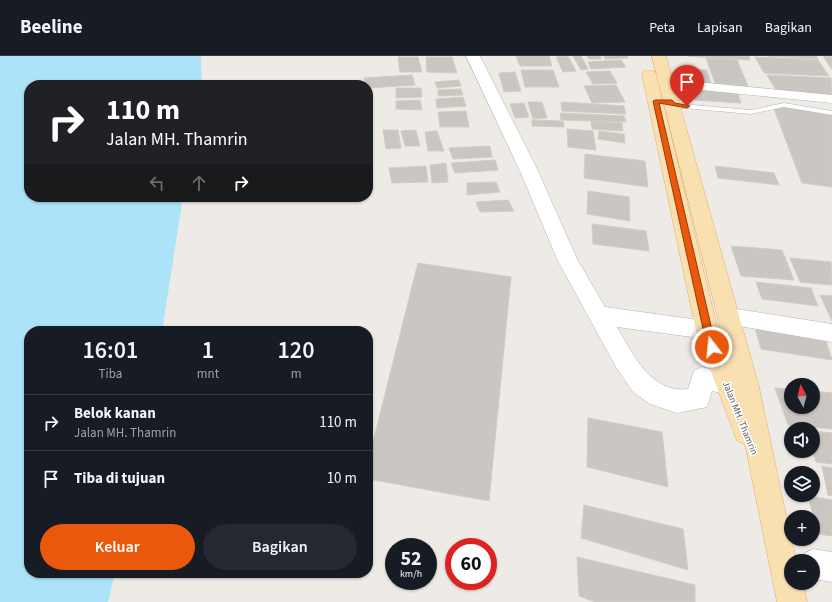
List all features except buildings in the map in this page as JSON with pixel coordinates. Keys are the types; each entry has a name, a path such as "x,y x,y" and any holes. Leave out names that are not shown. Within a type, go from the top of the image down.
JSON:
{"main road":[{"name":"Jalan MH. Thamrin","path":"645,56 667,103"},
{"name":"Jalan MH. Thamrin","path":"659,56 666,82 667,103 707,332 726,384 764,477"},
{"name":"Jalan MH. Thamrin","path":"678,160 730,317 747,387 764,477 786,554"},
{"name":"Jalan MH. Thamrin","path":"791,590 792,602"}],"street":[{"path":"473,56 529,171 568,261 598,315 641,384 659,396 677,402 698,399 702,378 726,384"},
{"path":"666,82 832,99"},
{"path":"598,315 692,328"},
{"path":"730,317 832,333"},
{"path":"820,565 832,567"}],"lane":[{"path":"667,103 740,112 751,112 784,105 832,113"}],"water":[{"path":"0,56 201,56 202,80 24,80 24,202 182,202 163,326 24,326 24,578 114,578 108,602 0,602"}],"route":[{"path":"687,106 672,105 672,102 656,101 707,332 712,347"}]}
